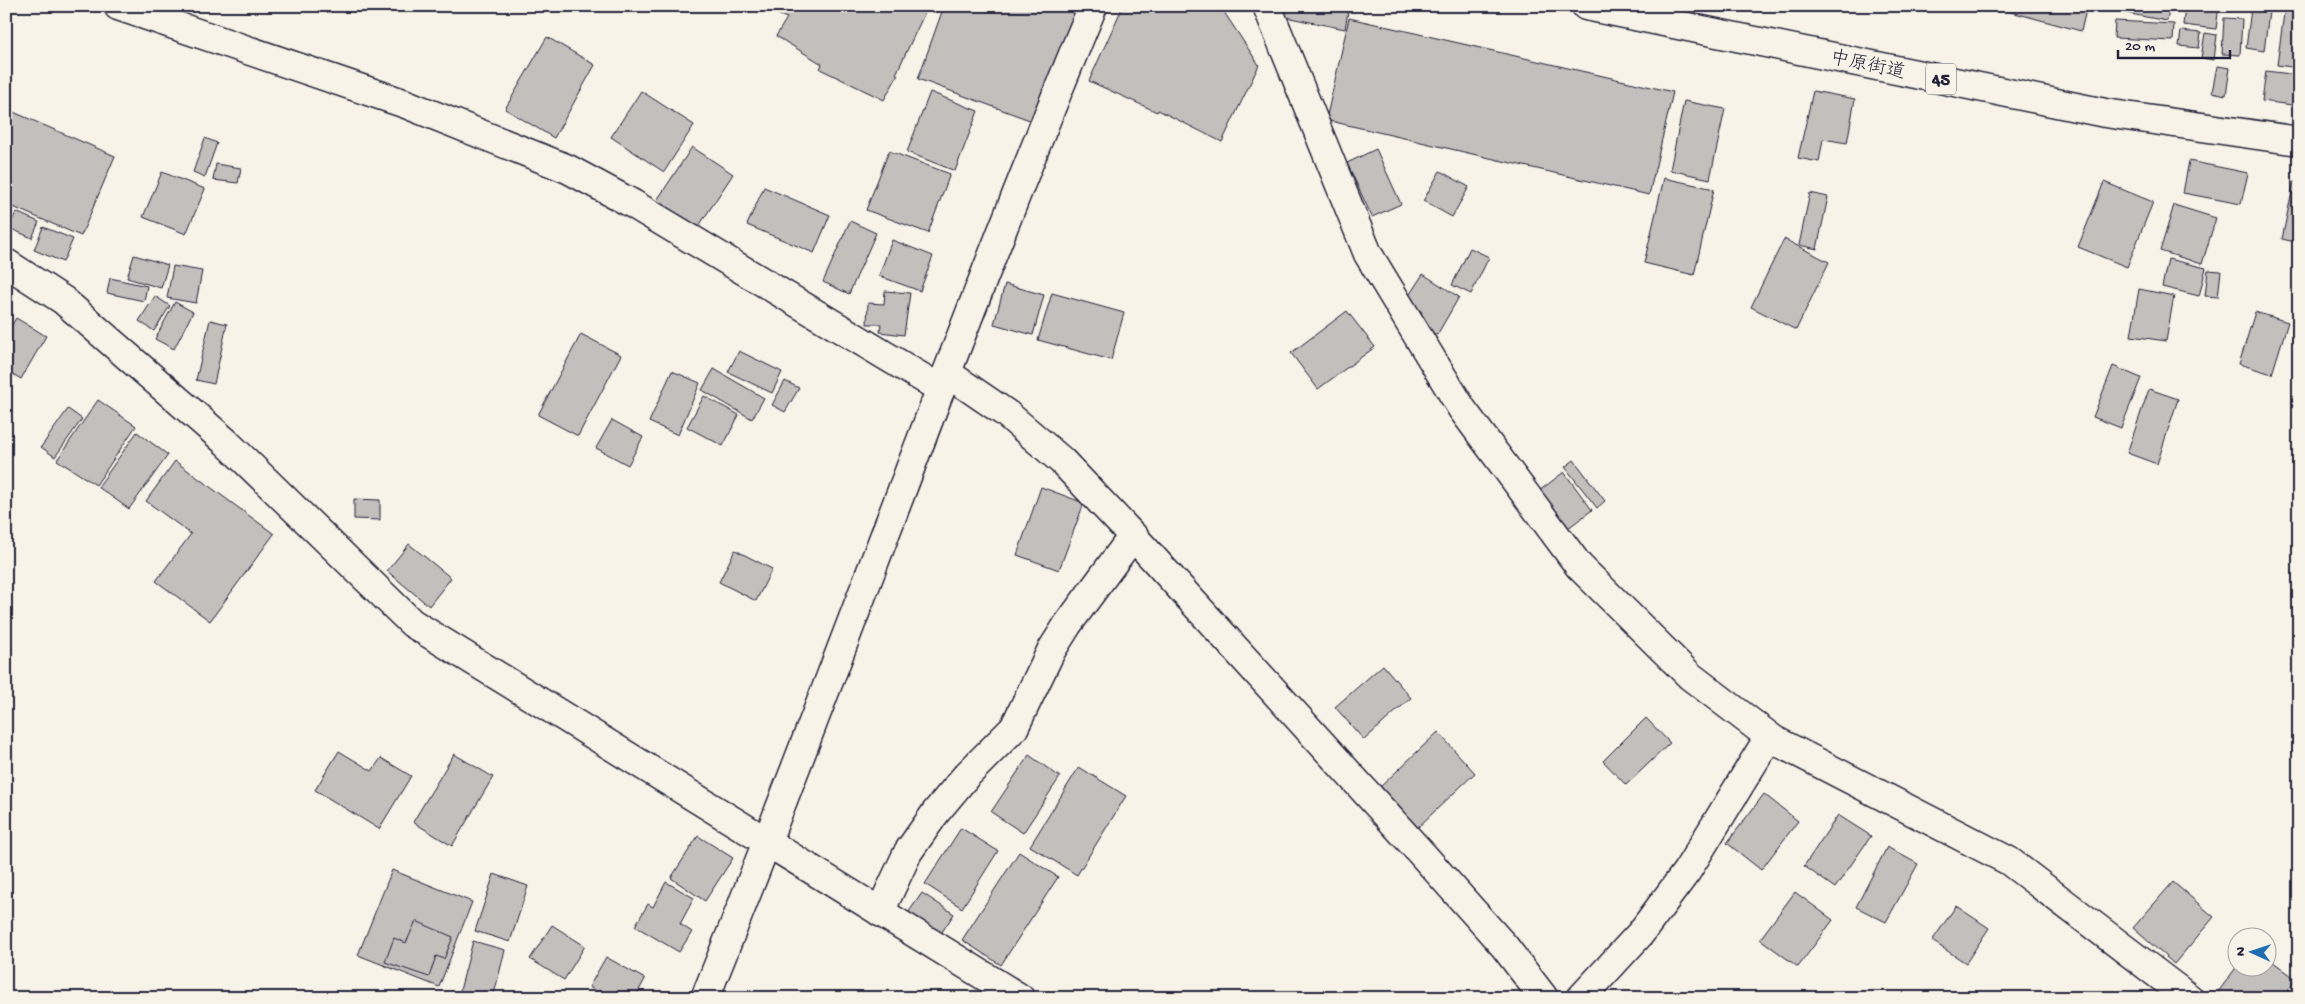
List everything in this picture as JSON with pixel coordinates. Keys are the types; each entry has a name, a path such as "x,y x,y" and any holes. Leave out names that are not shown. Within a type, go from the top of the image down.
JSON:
{"street":[{"path":"118,6 406,104 568,169 944,381 1007,414 1062,461 1133,536 1505,947 1544,998"},
{"path":"705,998 767,844 992,252 1093,6"},
{"path":"1267,6 1368,254 1462,409 1579,566 1690,676 1769,737 2009,861 2189,998"},
{"name":"中原街道","path":"1586,6 2106,113 2299,141"},
{"path":"6,263 63,300 226,442 412,623 767,844 1020,998"},
{"path":"880,912 908,852 936,812 966,776 1014,728 1051,651 1068,624 1133,536"},
{"path":"1582,998 1640,934 1687,871 1769,737"}],"building":[{"path":"928,6 896,74 898,75 884,100 820,69 822,64 776,36 787,18 760,7"},
{"path":"944,6 1077,6 1035,122 918,79"},
{"path":"1123,6 1220,6 1259,65 1222,142 1158,110 1157,112 1089,81"},
{"path":"1287,6 1349,6 1345,29 1285,17"},
{"path":"1989,6 2087,6 2081,31"},
{"path":"2121,6 2170,6 2167,21 2120,12"},
{"path":"2185,6 2219,6 2216,29 2183,25"},
{"path":"2285,6 2299,6 2299,68 2277,65"},
{"path":"2251,9 2269,12 2264,51 2246,48"},
{"path":"1349,18 1673,92 1649,195 1326,120"},
{"path":"2224,18 2242,19 2240,55 2222,54"},
{"path":"2115,21 2174,24 2173,41 2114,38"},
{"path":"2181,31 2201,33 2199,48 2179,46"},
{"path":"2205,33 2217,35 2214,60 2201,58"},
{"path":"547,37 595,65 554,138 505,109"},
{"path":"2217,66 2230,68 2226,95 2212,92"},
{"path":"2266,71 2299,75 2299,106 2262,101"},
{"path":"641,91 694,125 664,172 611,137"},
{"path":"1813,91 1855,99 1847,143 1823,139 1819,162 1798,158"},
{"path":"930,92 978,111 955,171 907,152"},
{"path":"1684,101 1725,109 1710,179 1670,170"},
{"path":"11,111 115,156 81,236 6,204 6,122"},
{"path":"205,138 217,143 205,177 193,172"},
{"path":"692,147 733,174 695,232 654,205"},
{"path":"1376,149 1401,204 1372,217 1347,163"},
{"path":"889,151 950,174 928,233 866,210"},
{"path":"2189,161 2248,173 2241,204 2183,193"},
{"path":"216,164 241,168 238,183 213,180"},
{"path":"1440,171 1469,187 1452,217 1423,201"},
{"path":"162,172 205,189 186,234 143,217"},
{"path":"1664,178 1714,189 1694,275 1644,263"},
{"path":"2104,182 2153,202 2127,267 2078,247"},
{"path":"2294,182 2299,183 2299,243 2282,239"},
{"path":"764,187 830,215 814,253 747,225"},
{"path":"1810,193 1828,197 1817,249 1799,245"},
{"path":"2174,205 2216,218 2202,264 2160,251"},
{"path":"16,212 39,222 32,238 9,228"},
{"path":"850,221 876,233 849,294 823,282"},
{"path":"43,227 73,239 63,262 34,250"},
{"path":"1784,239 1829,262 1796,330 1751,307"},
{"path":"892,240 933,256 920,291 879,276"},
{"path":"1470,248 1489,257 1471,294 1452,285"},
{"path":"134,255 168,265 161,288 127,278"},
{"path":"2168,259 2206,268 2199,296 2162,287"},
{"path":"173,266 202,271 196,303 167,298"},
{"path":"2208,270 2221,271 2218,297 2205,296"},
{"path":"1423,274 1459,297 1437,335 1416,323 1422,312 1406,300"},
{"path":"110,278 147,286 144,301 107,293"},
{"path":"1005,284 1044,295 1033,335 994,324"},
{"path":"2139,289 2174,296 2166,341 2131,336"},
{"path":"885,291 910,293 904,335 880,332 881,324 867,324 868,303 884,304"},
{"path":"1052,293 1124,313 1111,360 1038,340"},
{"path":"155,296 170,306 154,331 139,321"},
{"path":"175,302 193,312 174,349 155,339"},
{"path":"1347,311 1375,347 1318,389 1291,353"},
{"path":"2255,312 2288,322 2272,374 2239,364"},
{"path":"16,318 46,336 21,379 6,370 6,335"},
{"path":"210,320 227,324 214,384 196,380"},
{"path":"581,334 621,355 578,436 538,415"},
{"path":"739,351 782,372 772,393 728,372"},
{"path":"2113,366 2141,378 2121,428 2093,417"},
{"path":"714,369 764,398 752,419 702,390"},
{"path":"672,371 700,383 678,435 649,422"},
{"path":"785,381 799,388 785,412 772,405"},
{"path":"2149,389 2178,399 2157,464 2127,453"},
{"path":"704,396 739,415 723,446 687,427"},
{"path":"98,400 136,426 96,485 57,460"},
{"path":"68,409 82,419 55,457 41,447"},
{"path":"612,420 643,437 628,465 596,448"},
{"path":"137,432 168,455 129,509 98,487"},
{"path":"1574,460 1605,501 1597,508 1565,467"},
{"path":"175,461 274,534 210,621 156,581 191,534 146,501"},
{"path":"1564,472 1592,510 1563,532 1535,494"},
{"path":"1041,487 1084,503 1059,570 1017,555"},
{"path":"354,499 380,500 380,520 354,519"},
{"path":"409,544 451,578 429,606 387,571"},
{"path":"735,550 772,569 756,601 719,582"},
{"path":"1383,665 1411,698 1364,740 1335,707"},
{"path":"1646,718 1670,743 1626,785 1603,761"},
{"path":"1438,732 1475,773 1415,830 1377,790"},
{"path":"339,751 372,771 381,758 411,776 379,829 315,790"},
{"path":"454,754 493,777 452,846 413,822"},
{"path":"1029,755 1060,777 1023,833 991,812"},
{"path":"1079,767 1126,796 1077,875 1030,846"},
{"path":"1764,794 1798,821 1761,870 1727,843"},
{"path":"1838,815 1871,836 1835,888 1804,866"},
{"path":"961,828 998,851 962,908 925,884"},
{"path":"698,836 733,858 705,901 671,878"},
{"path":"1887,847 1918,864 1886,922 1856,907"},
{"path":"1019,852 1058,877 1001,965 962,940"},
{"path":"392,870 472,902 439,987 358,955"},
{"path":"494,874 528,886 510,942 475,931"},
{"path":"666,882 694,898 680,924 692,932 679,952 635,926 648,904 653,907"},
{"path":"2173,882 2214,917 2174,964 2133,928"},
{"path":"1795,892 1833,920 1798,967 1760,939"},
{"path":"922,893 954,914 940,935 908,913"},
{"path":"1956,906 1989,928 1966,963 1932,941"},
{"path":"416,921 453,937 444,959 436,956 429,977 385,962 394,938 406,943"},
{"path":"552,925 585,946 564,980 530,959"},
{"path":"473,941 505,950 493,998 458,998"},
{"path":"606,957 645,979 635,998 608,998 589,987"},
{"path":"2278,966 2296,979 2283,998 2218,998 2215,996 2230,976 2278,976"}]}
